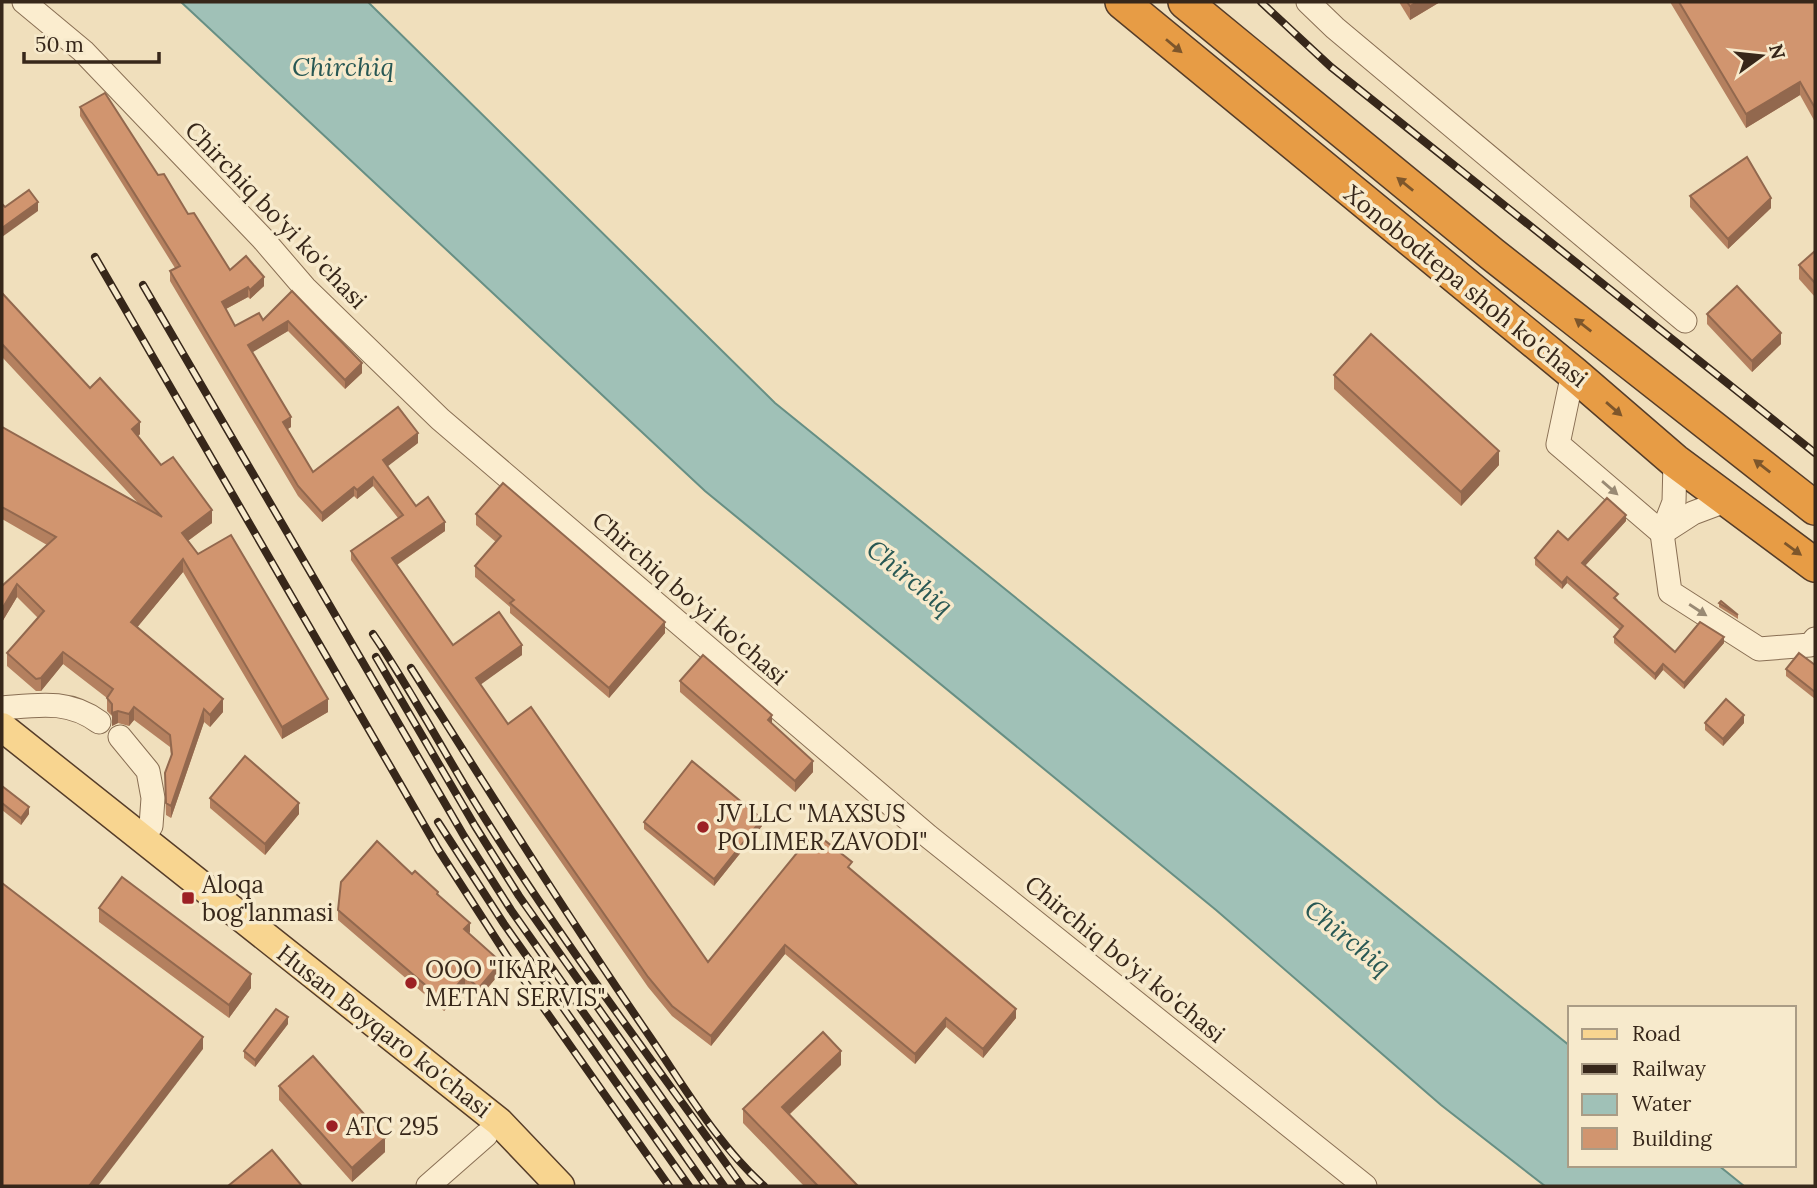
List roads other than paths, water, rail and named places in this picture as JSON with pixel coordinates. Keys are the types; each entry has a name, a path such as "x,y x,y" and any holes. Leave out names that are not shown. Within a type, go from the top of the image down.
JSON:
{"highway":[{"name":"Xonobodtepa shoh ko'chasi","path":"1122,2 1573,373 1675,461 1815,565"},
{"name":"Xonobodtepa shoh ko'chasi","path":"1185,2 1492,254 1815,508"}],"main road":[{"name":"Husan Boyqaro ko'chasi","path":"2,727 142,839 560,1186"},
{"name":"Husan Boyqaro ko'chasi","path":"2,749 492,1128 536,1186"}],"street":[{"name":"Chirchiq bo'yi ko'chasi","path":"24,2 83,51 262,238 305,288 440,419 928,836 1365,1186"},
{"path":"1308,2 1335,28 1685,321"},
{"path":"1573,373 1558,444 1662,533"},
{"path":"1675,461 1674,502 1662,533 1670,592 1759,649 1810,645 1815,639"},
{"path":"1662,533 1693,513 1726,501"},
{"path":"2,708 48,704 84,710 99,722"},
{"path":"120,737 148,771 153,798 151,826 142,839"},
{"path":"428,1186 492,1128"}],"water":[{"name":"Chirchiq","path":"181,2 368,2 775,403 1568,1044 1568,1167 1720,1167 1744,1186 1545,1186 1441,1105 1216,910 705,491"}],"railway":[{"path":"1261,2 1331,67 1815,453"},
{"path":"95,257 438,849 507,956 669,1186"},
{"path":"143,285 464,836 511,910 706,1186"},
{"path":"373,634 516,867 742,1186"},
{"path":"376,657 519,896 724,1186"},
{"path":"411,668 617,989 688,1094 731,1152 764,1186"},
{"path":"438,822 504,924 689,1186"}],"place":[{"name":"JV LLC \"MAXSUS POLIMER ZAVODI\"","path":"703,827"},
{"name":"Aloqa bog'lanmasi","path":"188,898"},
{"name":"OOO \"IKAR METAN SERVIS\"","path":"411,983"},
{"name":"ATC 295","path":"332,1126"}]}
